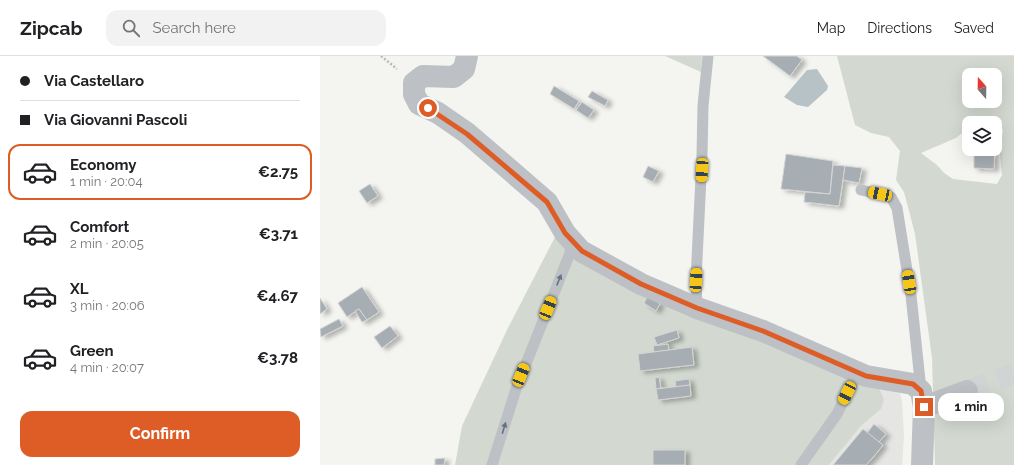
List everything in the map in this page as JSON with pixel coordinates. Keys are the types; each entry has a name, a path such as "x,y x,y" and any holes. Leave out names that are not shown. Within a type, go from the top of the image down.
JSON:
{"street":[{"path":"467,56 464,69 454,77 424,76 414,84 414,94 419,104 438,113 467,134 547,202 565,233 582,251 641,284 697,308 763,331 866,376 913,384 922,399 922,465"},
{"path":"922,399 967,391"}],"lane":[{"path":"697,308 696,280 703,106 708,56"},
{"path":"861,190 891,197 897,208 911,295 922,399"},
{"path":"492,465 516,389 574,243"},
{"path":"801,465 837,414 858,372"}],"shaded area":[{"path":"665,56 702,56 701,72"},
{"path":"837,56 1014,56 1014,465 935,465 932,358 915,234 904,192 896,180 900,151 889,137 871,133 855,125"},
{"path":"817,69 828,86 827,90 808,107 797,105 784,97 807,70"},
{"path":"565,233 577,245 879,388 884,400 881,409 862,425 829,465 455,465 462,426 507,330 555,237"},
{"path":"879,388 900,393 902,401 904,436 902,465 829,465 862,425 881,409"}],"building":[{"path":"763,56 797,56 802,60 790,76"},
{"path":"554,86 579,101 574,109 550,94"},
{"path":"592,91 608,100 605,106 588,97"},
{"path":"582,102 594,110 588,118 576,110"},
{"path":"786,154 833,161 830,194 781,189"},
{"path":"974,156 995,156 994,169 974,168"},
{"path":"833,165 845,166 839,206 804,202 805,192 830,194"},
{"path":"648,166 659,171 653,182 643,177"},
{"path":"845,166 862,168 859,183 843,180"},
{"path":"370,184 378,196 367,203 359,191"},
{"path":"362,287 379,312 367,320 359,309 347,317 338,303"},
{"path":"648,296 660,304 656,311 644,303"},
{"path":"320,298 327,309 320,314"},
{"path":"359,309 367,320 362,322 355,311"},
{"path":"339,319 343,326 321,337 320,329"},
{"path":"390,326 398,336 382,348 374,337"},
{"path":"677,330 679,338 657,345 654,337"},
{"path":"668,344 669,350 654,352 653,346"},
{"path":"692,347 694,365 640,371 638,354"},
{"path":"659,377 661,389 656,389 655,378"},
{"path":"689,379 690,385 676,387 675,381"},
{"path":"690,385 691,396 658,400 656,389"},
{"path":"874,424 886,434 879,442 867,433"},
{"path":"863,429 883,445 875,455 866,465 833,465"},
{"path":"653,450 685,450 685,465 653,465"},
{"path":"445,458 444,465 435,465 435,459"}],"tunnel":[{"path":"967,391 1014,374"}],"route":[{"path":"428,108 438,113 467,134 547,202 565,233 582,251 641,284 697,308 763,331 866,376 913,384 921,391 924,407"}]}
